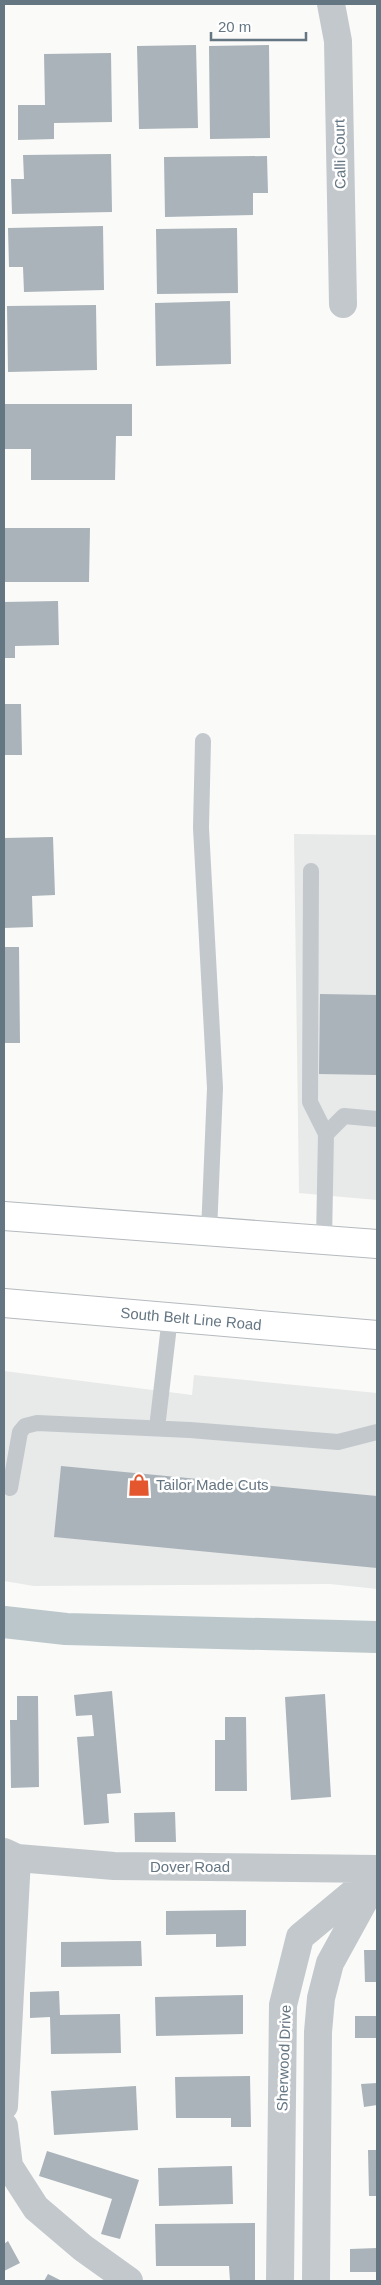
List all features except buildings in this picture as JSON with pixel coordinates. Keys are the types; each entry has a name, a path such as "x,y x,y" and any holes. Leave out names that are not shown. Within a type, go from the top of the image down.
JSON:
{"main road":[{"path":"4,1216 377,1244"},
{"name":"South Belt Line Road","path":"4,1303 377,1335"}],"street":[{"name":"Calli Court","path":"331,4 338,40 343,304"},
{"name":"Dover Road","path":"10,1855 114,1866 377,1869"},
{"path":"4,2106 10,1855"},
{"name":"Sherwood Drive","path":"280,2281 283,2006 300,1937 377,1873"},
{"path":"316,2281 318,2032 321,1998 330,1963 377,1878"},
{"path":"4,2126 9,2166 36,2208 83,2248 130,2281"}],"lane":[{"path":"203,741 201,828 215,1088 209,1232"},
{"path":"310,871 310,1102 326,1134 324,1240"},
{"path":"326,1134 344,1116 377,1119"},
{"path":"157,1428 170,1317"},
{"path":"10,1488 20,1432 26,1426 37,1422 157,1428 338,1442 377,1432"}],"shaded area":[{"path":"294,834 377,835 377,1200 299,1193"},
{"path":"4,1371 192,1395 194,1375 377,1393 377,1589 330,1584 34,1586 4,1581"}],"waterway":[{"path":"4,1622 66,1629 377,1637"}],"place":[{"name":"Tailor Made Cuts","path":"139,1485"}]}
